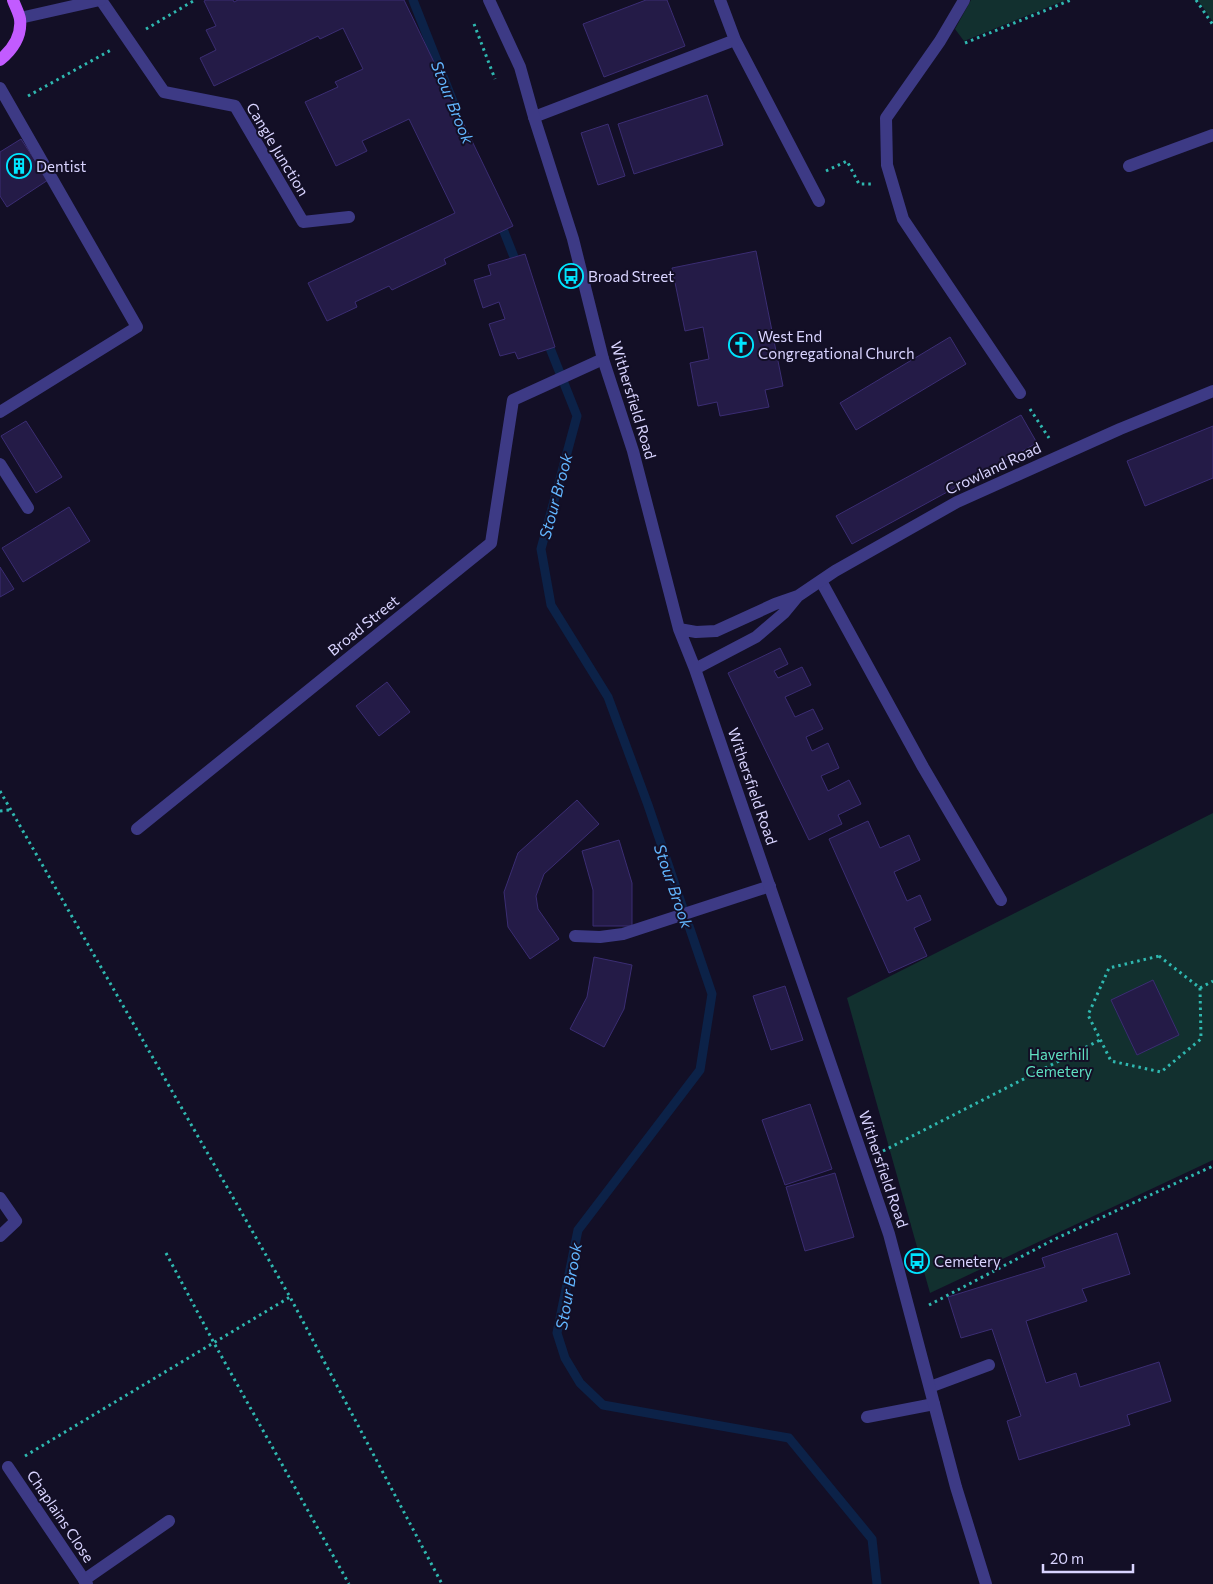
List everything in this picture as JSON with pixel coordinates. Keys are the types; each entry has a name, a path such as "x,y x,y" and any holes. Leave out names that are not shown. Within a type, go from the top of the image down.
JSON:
{"main road":[{"path":"0,60 11,51 19,33 20,18 12,0"}],"street":[{"path":"20,18 100,0"},
{"name":"Cangle Junction","path":"100,0 164,92 235,106 303,222 349,217"},
{"name":"Withersfield Road","path":"489,0 520,67 573,239 603,359 633,451 679,629 695,669 889,1234 956,1487 986,1584"},
{"path":"720,0 735,40 819,201"},
{"path":"964,0 940,41 886,118 887,165 903,219 1020,393"},
{"path":"534,116 735,40"},
{"path":"0,88 137,327 0,412"},
{"path":"1129,166 1213,135"},
{"name":"Broad Street","path":"137,829 491,543 513,400 603,359"},
{"name":"Crowland Road","path":"679,629 696,632 716,631 775,604 798,596 835,571 957,502 1060,455 1213,391"},
{"path":"0,464 28,508"},
{"path":"821,581 923,767 1001,900"},
{"name":"Crowland Road","path":"695,669 756,637 784,613 798,596"},
{"path":"575,936 600,937 624,934 770,886"},
{"path":"0,1198 16,1221 0,1236"},
{"path":"930,1387 989,1365"},
{"path":"867,1417 934,1404"},
{"name":"Chaplains Close","path":"8,1467 86,1582"},
{"path":"86,1582 169,1521"}],"path":[{"path":"10,106 195,0"},
{"path":"963,44 1071,0"},
{"path":"1196,0 1213,25"},
{"path":"471,18 495,79"},
{"path":"808,180 847,161 859,184 892,182"},
{"path":"1020,393 1060,455"},
{"path":"0,791 290,1297 442,1584"},
{"path":"0,811 10,810"},
{"path":"1159,956 1200,988 1201,1039 1161,1072 1110,1061 1088,1015 1109,968 1159,956"},
{"path":"1200,988 1213,981"},
{"path":"864,1160 1009,1088 1100,1040"},
{"path":"939,1300 1055,1239 1213,1166"},
{"path":"166,1253 214,1343 349,1584"},
{"path":"8,1467 290,1297"}],"green space":[{"path":"971,0 1066,0 964,41 955,29"},
{"path":"1198,0 1213,0 1213,22"},
{"name":"Haverhill Cemetery","path":"1213,813 1213,1160 930,1293 847,998"}],"building":[{"path":"233,0 234,2 238,0 404,0 513,226 444,259 446,264 392,290 389,286 355,302 357,307 327,321 308,283 455,213 409,119 362,141 367,151 336,166 305,102 338,87 335,82 363,69 343,28 320,39 318,36 214,86 200,58 216,50 206,30 216,26 204,1"},
{"path":"646,0 667,0 685,46 604,77 583,24"},
{"path":"707,95 723,145 634,174 618,124"},
{"path":"608,124 625,176 598,185 581,133"},
{"name":"Dentist","path":"21,139 48,180 7,207 0,196 0,152"},
{"name":"West End Congregational Church","path":"756,251 783,386 765,390 769,407 720,416 717,402 698,406 690,363 709,359 703,327 685,331 672,268"},
{"path":"525,254 555,347 518,359 515,352 500,356 489,324 505,319 499,302 483,308 474,280 491,275 488,265"},
{"path":"950,337 966,364 856,430 840,403"},
{"path":"1021,415 1037,443 852,544 836,516"},
{"path":"26,421 62,477 36,493 1,436"},
{"path":"1213,426 1213,478 1145,506 1127,461"},
{"path":"69,507 90,541 23,582 2,548"},
{"path":"0,567 14,589 0,597"},
{"path":"780,648 788,664 774,671 778,678 802,667 811,685 785,697 795,717 813,709 823,729 806,737 812,751 828,743 839,768 821,776 828,791 849,780 861,804 838,815 842,824 809,840 728,673"},
{"path":"387,682 410,712 379,736 356,706"},
{"path":"577,800 599,824 544,874 536,896 538,909 559,939 530,959 508,927 504,892 518,853"},
{"path":"868,821 880,848 909,835 920,860 894,872 907,901 920,895 931,920 914,928 927,956 889,973 829,839"},
{"path":"619,840 632,883 632,926 593,926 593,890 582,851"},
{"path":"594,957 632,965 624,1009 604,1047 570,1029 587,997"},
{"path":"1153,980 1179,1035 1137,1055 1111,1000"},
{"path":"785,986 803,1040 771,1050 753,996"},
{"path":"810,1104 832,1169 785,1185 762,1120"},
{"path":"835,1173 854,1237 805,1251 786,1187"},
{"path":"1117,1233 1130,1274 1082,1289 1087,1301 1026,1321 1046,1383 1076,1373 1080,1387 1159,1362 1171,1401 1127,1415 1130,1425 1019,1460 1007,1421 1021,1416 992,1329 961,1338 948,1297 1045,1267 1042,1258"}],"waterway":[{"name":"Stour Brook","path":"413,0 456,109"},
{"name":"Stour Brook","path":"499,219 518,267"},
{"name":"Stour Brook","path":"546,338 577,416 541,549 551,605 608,697 648,805 712,994 700,1070 578,1230 557,1333 565,1358 580,1383 603,1405 789,1438 872,1539 877,1584"}],"place":[{"name":"Dentist","path":"19,166"},
{"name":"Broad Street","path":"571,276"},
{"name":"West End Congregational Church","path":"741,345"},
{"name":"Cemetery","path":"917,1261"}]}
